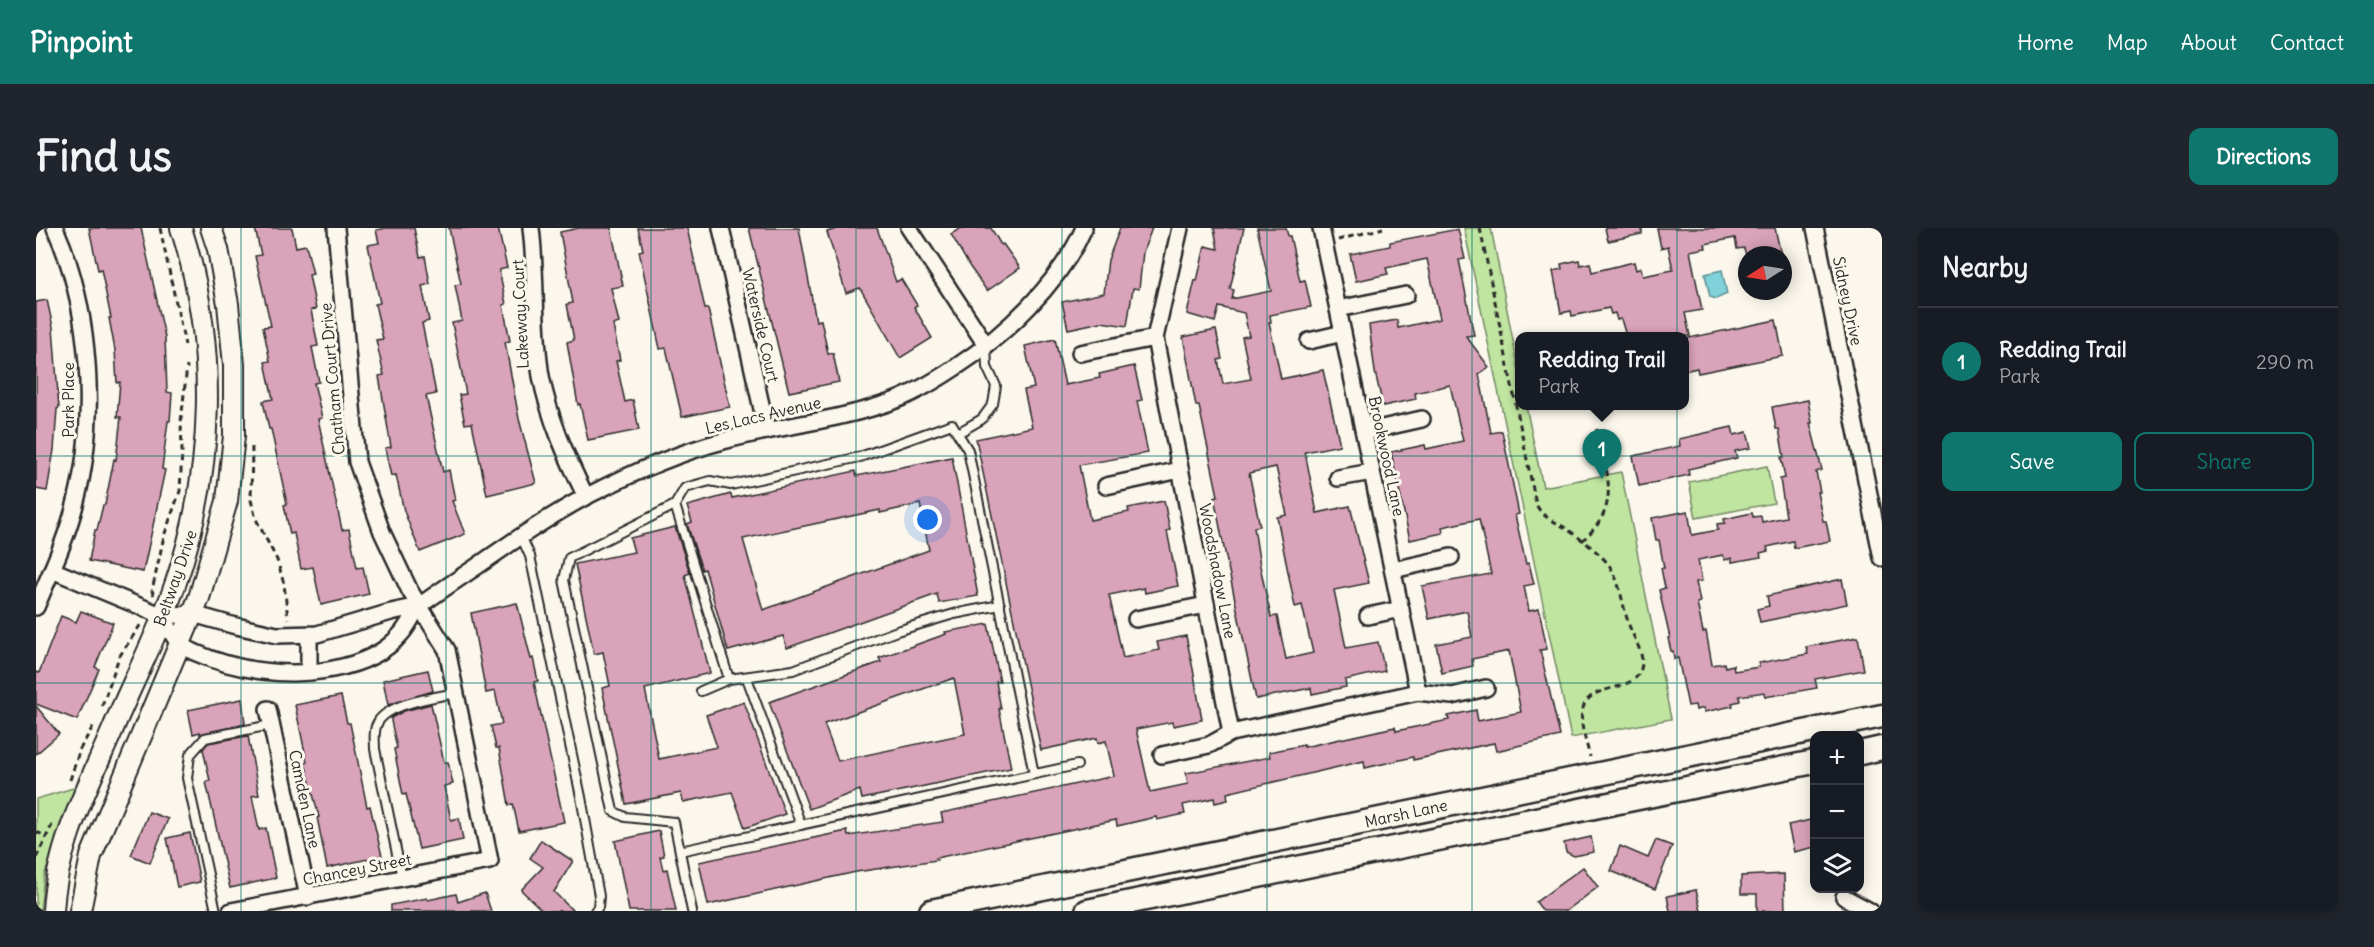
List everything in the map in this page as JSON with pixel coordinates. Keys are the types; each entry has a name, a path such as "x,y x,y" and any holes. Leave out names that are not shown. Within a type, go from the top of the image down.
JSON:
{"main road":[{"name":"Marsh Lane","path":"931,911 1882,716"},
{"path":"1864,752 1882,748"},
{"name":"Marsh Lane","path":"1087,911 1810,763"}],"street":[{"name":"Park Place","path":"36,607 75,505 86,450 88,395 85,345 75,289 55,228"},
{"name":"Beltway Drive","path":"53,911 54,888 66,838 163,616 176,584 192,530 205,437 207,374 203,322 194,269 181,228"},
{"name":"Beltway Drive","path":"80,911 91,856 193,614 227,501 234,436 234,365 228,304 218,249 211,228"},
{"name":"Chatham Court Drive","path":"336,228 357,462 382,532 419,606 447,650 490,861"},
{"name":"Lakeway Court","path":"531,228 535,258 537,341 541,376 552,420 586,497"},
{"name":"Waterside Court","path":"721,228 767,430"},
{"path":"909,228 986,345"},
{"name":"Les Lacs Avenue","path":"163,616 193,614 232,626 277,635 309,635 419,606 521,536 586,497 675,457 721,441 854,414 892,402 956,367 1015,320 1044,289 1068,256 1084,228"},
{"name":"Woodshadow Lane","path":"1180,228 1155,338 1231,733"},
{"name":"Sidney Drive","path":"1815,228 1882,558"},
{"name":"Brookwood Lane","path":"1323,235 1418,692"},
{"path":"1338,309 1406,294"},
{"path":"1309,341 1343,333"},
{"path":"1080,353 1155,338"},
{"path":"1364,432 1422,419"},
{"path":"1106,486 1180,470"},
{"path":"1338,478 1372,472"},
{"path":"1392,570 1451,556"},
{"path":"52,570 163,616 180,644"},
{"path":"1136,619 1206,605"},
{"name":"Les Lacs Avenue","path":"180,644 209,659 234,666 271,671 309,672 334,669 366,660 384,650 401,634 419,606"},
{"path":"1368,616 1401,609"},
{"path":"309,635 309,672"},
{"path":"1162,755 1209,745 1231,733 1418,692 1452,696 1486,688"},
{"name":"Camden Lane","path":"268,709 308,897"},
{"name":"Chancey Street","path":"231,911 490,861"},
{"path":"1844,897 1870,911"}],"lane":[{"path":"958,433 982,419 993,404 996,386 987,367 986,345"},
{"path":"692,911 674,822 625,818 613,811 564,580 569,558 675,505 685,488 710,481 731,485 860,458 952,424 968,450 1034,774"},
{"path":"675,505 729,680"},
{"path":"521,536 530,556 581,796 599,896 598,907 595,911"},
{"path":"701,691 729,680 793,670 897,631 954,614 1000,605"},
{"path":"747,678 801,825"},
{"path":"402,878 375,749 378,721 388,712 410,703 456,693"},
{"path":"216,911 189,789 190,755 205,738 271,724"},
{"path":"680,851 1077,765"}],"path":[{"path":"160,228 186,350"},
{"path":"1323,235 1383,228"},
{"path":"1480,228 1515,400"},
{"path":"154,596 152,591 164,536 180,491 181,422 188,361"},
{"path":"1517,410 1536,504 1540,512 1601,556 1615,576 1629,628 1641,654 1642,664 1634,679 1626,684 1597,693 1583,708 1582,719 1590,757"},
{"path":"1582,541 1603,516 1606,505 1607,476 1596,426"},
{"path":"252,446 251,500 256,519 277,560 284,584 289,621"},
{"path":"66,790 80,749 99,715 119,657 138,625 142,624"},
{"path":"36,858 56,819"},
{"path":"36,832 46,836"}],"green space":[{"path":"1464,228 1491,228 1515,351 1515,410 1527,410 1543,487 1621,472 1671,719 1571,738"},
{"path":"1767,466 1774,503 1696,518 1689,482"},
{"path":"77,787 44,876 40,911 36,911 36,799"}],"water":[{"path":"1722,270 1727,294 1716,299 1710,297 1705,274"}],"building":[{"path":"89,228 141,228 165,337 167,392 172,393 170,421 168,421 162,469 165,470 143,572 89,561 95,530 97,530 103,505 105,505 114,459 116,460 121,417 117,417 120,382 117,383 115,350 109,318 111,318 101,269 98,270"},
{"path":"255,228 292,228 296,247 306,245 313,274 309,275 316,309 311,310 318,346 312,347 319,382 314,383 322,418 318,419 342,530 349,529 357,568 363,567 369,594 321,605 313,567 301,569 294,533 290,534 284,505 287,504 263,401 273,399 265,362 270,361 263,327 271,326 255,256 261,255"},
{"path":"414,228 420,257 425,256 430,284 422,286 429,321 422,323 436,394 426,396 443,472 449,470 455,500 452,501 465,534 420,552 404,511 396,475 391,476 385,448 391,447 379,376 384,375 376,340 383,339 375,304 380,303 368,245 379,243 376,230"},
{"path":"449,228 498,228 507,268 499,270 510,341 505,342 519,419 536,483 487,495 472,423 465,424 459,395 466,394 452,323 462,321 455,285 461,284"},
{"path":"579,228 611,228 623,286 611,288 619,323 613,325 620,360 616,361 625,402 633,400 639,430 588,440 580,404 578,405 567,342 574,340 567,304 573,303 560,232"},
{"path":"638,228 687,228 730,407 682,417 666,348 660,349 639,251 643,250"},
{"path":"749,228 799,228 816,321 821,320 828,354 833,353 839,382 789,392"},
{"path":"839,228 877,228 896,282 901,279 917,305 914,307 932,338 900,358 860,288 846,293 827,232"},
{"path":"961,228 991,228 1001,245 1003,244 1020,268 987,291 951,234"},
{"path":"1120,228 1152,228 1143,252 1139,289 1133,288 1127,326 1101,322 1068,329 1062,302 1104,293 1108,260"},
{"path":"1214,228 1244,228 1230,289 1234,290 1232,299 1271,291 1257,228 1286,228 1290,236 1300,281 1305,280 1311,307 1270,315 1271,322 1269,322 1281,379 1323,370 1340,445 1305,452 1317,513 1350,506 1369,583 1334,590 1346,648 1378,642 1385,671 1345,680 1346,687 1312,694 1311,688 1256,699 1214,497 1218,496 1199,406 1196,406 1183,337 1216,330 1222,359 1218,360 1223,384 1251,379 1242,337 1249,336 1244,313 1219,307 1215,322 1187,314 1205,246 1218,249","holes":["1276,467 1287,515 1277,517 1295,607 1302,605 1313,653 1286,659 1277,616 1271,617 1260,566 1254,527 1260,526 1249,473"]},
{"path":"1605,228 1642,228 1642,234 1608,241"},
{"path":"1657,228 1775,228 1779,246 1738,246 1737,249 1735,238 1705,244 1706,248 1690,251 1702,310 1685,313 1690,336 1689,332 1625,332 1621,319 1617,320 1615,313 1611,314 1609,308 1572,316 1571,311 1561,313 1553,271 1562,269 1561,264 1579,260 1580,265 1590,263 1592,272 1634,262 1636,270 1641,268 1643,276 1673,270 1668,246 1661,248"},
{"path":"1458,229 1465,259 1459,260 1474,335 1466,336 1489,367 1479,374 1491,433 1502,431 1519,514 1515,515 1526,564 1529,563 1534,584 1524,586 1529,611 1539,609 1547,649 1540,650 1560,736 1496,751 1494,743 1365,768 1364,761 1227,793 1228,800 1215,803 1214,798 1183,805 1185,814 1157,820 1156,817 1117,826 1116,820 936,858 937,860 856,872 708,905 699,862 847,831 848,836 943,822 941,813 1114,776 1106,741 1098,743 1097,738 1041,750 976,439 1032,427 1024,390 1034,388 1025,346 1055,339 1065,385 1100,378 1099,374 1134,366 1142,400 1137,401 1148,453 1079,465 1090,520 1129,512 1128,508 1164,501 1170,530 1167,531 1178,586 1145,593 1144,588 1109,595 1123,658 1159,650 1157,642 1186,636 1193,669 1202,720 1173,726 1172,722 1136,729 1150,792 1188,784 1186,773 1270,757 1269,752 1304,745 1304,747 1395,727 1396,731 1449,720 1448,716 1476,710 1478,721 1521,712 1509,651 1472,659 1473,666 1442,673 1436,644 1472,637 1467,611 1429,619 1422,586 1491,574 1479,519 1442,527 1443,533 1410,540 1391,452 1425,445 1426,449 1463,441 1450,385 1415,393 1416,399 1383,406 1375,372 1369,325 1397,320 1398,328 1440,319 1427,259 1386,268 1388,274 1356,281 1350,254 1390,246 1390,242"},
{"path":"47,300 53,327 59,408 57,409 54,450 47,491 36,489 36,302"},
{"path":"1776,320 1783,356 1698,373 1697,368 1689,370 1689,338"},
{"path":"1808,400 1812,423 1810,423 1822,470 1816,472 1820,492 1817,492 1830,541 1794,548 1793,541 1767,547 1768,551 1760,553 1761,557 1732,562 1732,558 1724,560 1723,555 1698,560 1702,581 1696,582 1700,602 1697,603 1703,632 1706,631 1712,665 1724,663 1725,667 1733,665 1734,671 1759,667 1759,663 1808,654 1806,647 1858,637 1864,670 1815,679 1817,688 1765,697 1764,692 1739,696 1740,701 1732,703 1733,706 1704,712 1704,708 1696,710 1695,705 1688,706 1678,658 1674,659 1668,638 1670,638 1659,590 1665,588 1661,568 1664,568 1652,518 1688,511 1692,535 1718,530 1717,524 1725,523 1724,519 1752,513 1753,517 1761,516 1762,522 1786,517 1780,479 1785,478 1781,457 1784,457 1772,407"},
{"path":"1732,427 1734,435 1747,432 1751,448 1735,451 1737,458 1688,469 1689,475 1639,486 1633,456 1680,446 1679,439"},
{"path":"952,457 978,596 939,603 937,594 787,648 783,636 728,651 705,569 702,570 687,524 692,522 687,506 731,494 732,498 855,471 857,476","holes":["920,504 929,550 763,610 743,539 880,510 880,513"]},
{"path":"675,527 690,573 685,575 710,673 645,689 659,759 717,747 706,715 744,702 785,814 745,828 732,792 683,802 681,793 626,804 602,688 610,686 603,652 594,654 575,564 634,552 630,538"},
{"path":"1842,579 1847,604 1760,622 1757,609 1769,606 1767,596"},
{"path":"517,603 538,681 534,682 564,822 519,831 513,804 509,805 499,748 496,748 491,726 502,724 495,691 486,693 471,613"},
{"path":"81,611 113,623 95,667 99,669 77,720 36,704 36,672 39,673 61,616 76,622"},
{"path":"988,624 1000,682 996,682 1001,709 999,709 1011,768 862,799 860,790 809,809 769,702 881,662 879,658 946,634 945,632","holes":["954,678 965,734 838,761 824,724"]},
{"path":"428,670 433,691 388,705 383,680"},
{"path":"341,696 347,723 350,723 367,807 370,806 382,856 327,868 317,817 319,817 305,763 307,762 295,705"},
{"path":"242,699 245,724 193,734 188,710"},
{"path":"431,704 444,762 448,762 453,784 444,786 451,820 459,818 463,840 419,849 406,794 403,795 394,749 397,748 391,718 404,711"},
{"path":"36,706 59,734 36,754"},
{"path":"248,736 259,795 252,796 259,830 266,828 276,878 230,888 206,782 210,781 203,749 208,743"},
{"path":"149,812 168,819 150,863 131,855"},
{"path":"1810,820 1810,848 1794,852 1788,825"},
{"path":"659,831 664,856 660,857 663,870 667,869 676,911 629,911 615,841"},
{"path":"190,833 200,882 177,887 167,838"},
{"path":"1591,837 1594,852 1574,856 1566,852 1564,843"},
{"path":"541,840 573,861 554,892 573,911 543,911 521,890 543,867 530,858"},
{"path":"1656,840 1672,846 1655,889 1611,871 1620,846 1648,858"},
{"path":"1583,867 1598,887 1566,911 1543,911 1536,902"},
{"path":"1784,874 1785,911 1757,911 1757,894 1741,894 1741,876"},
{"path":"1696,890 1701,911 1670,911 1667,896"},
{"path":"485,893 491,911 391,911 391,905 427,898 428,900 456,894 458,902"}],"place":[{"name":"Redding Trail","path":"1602,479"}]}
